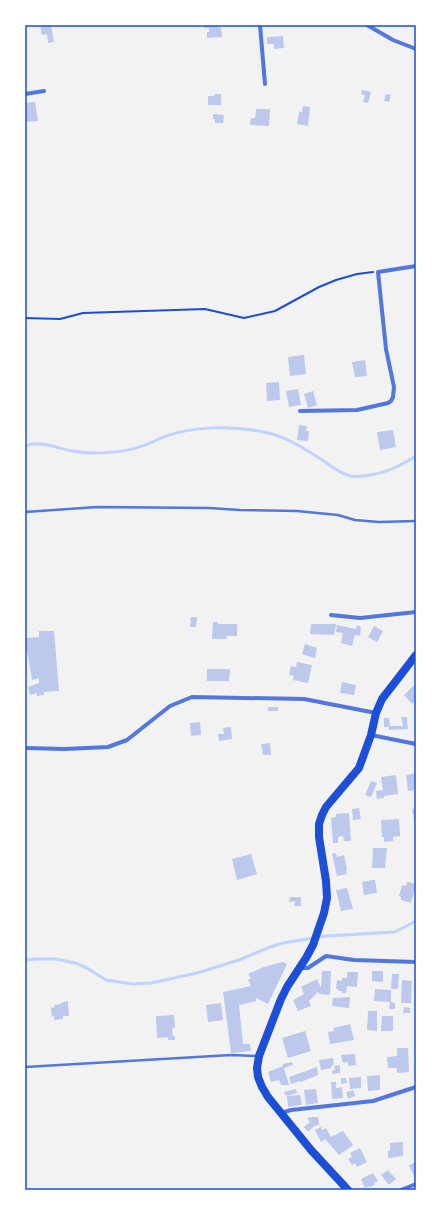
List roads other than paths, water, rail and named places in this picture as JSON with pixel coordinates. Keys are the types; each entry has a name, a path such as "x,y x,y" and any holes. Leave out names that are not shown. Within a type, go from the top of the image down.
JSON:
{"main road":[{"path":"348,1190 311,1150 280,1113 262,1088 258,1077 257,1068 259,1056 280,999 301,968 318,931 324,913 327,898 326,881 319,837 319,824 326,807 359,768 382,700 416,655"}],"street":[{"path":"260,25 265,84"},
{"path":"367,25 393,40 416,49"},
{"path":"25,94 44,91"},
{"path":"300,411 357,410 391,401 394,387 386,350 378,272 416,266"},
{"path":"331,615 360,618 416,612"},
{"path":"25,748 65,749 108,747 127,740 170,706 192,697 304,699 376,714"},
{"path":"371,735 416,744"},
{"path":"301,968 308,968 326,956 354,960 416,962"},
{"path":"280,1113 291,1110 373,1101 416,1087"},
{"path":"401,1190 416,1184"}],"lane":[{"path":"25,512 97,507 209,508 297,511 338,515 355,520 379,522 416,521"},
{"path":"25,1067 231,1055 259,1056"}],"waterway":[{"path":"25,446 31,444 43,444 72,451 93,453 115,452 136,448 166,436 189,430 236,428 277,435 300,446 339,472 352,476 363,476 384,472 397,467 416,456"},
{"path":"25,960 56,959 75,963 87,968 106,980 133,984 151,983 197,973 239,960 283,943 326,936 395,932 416,921"}]}
